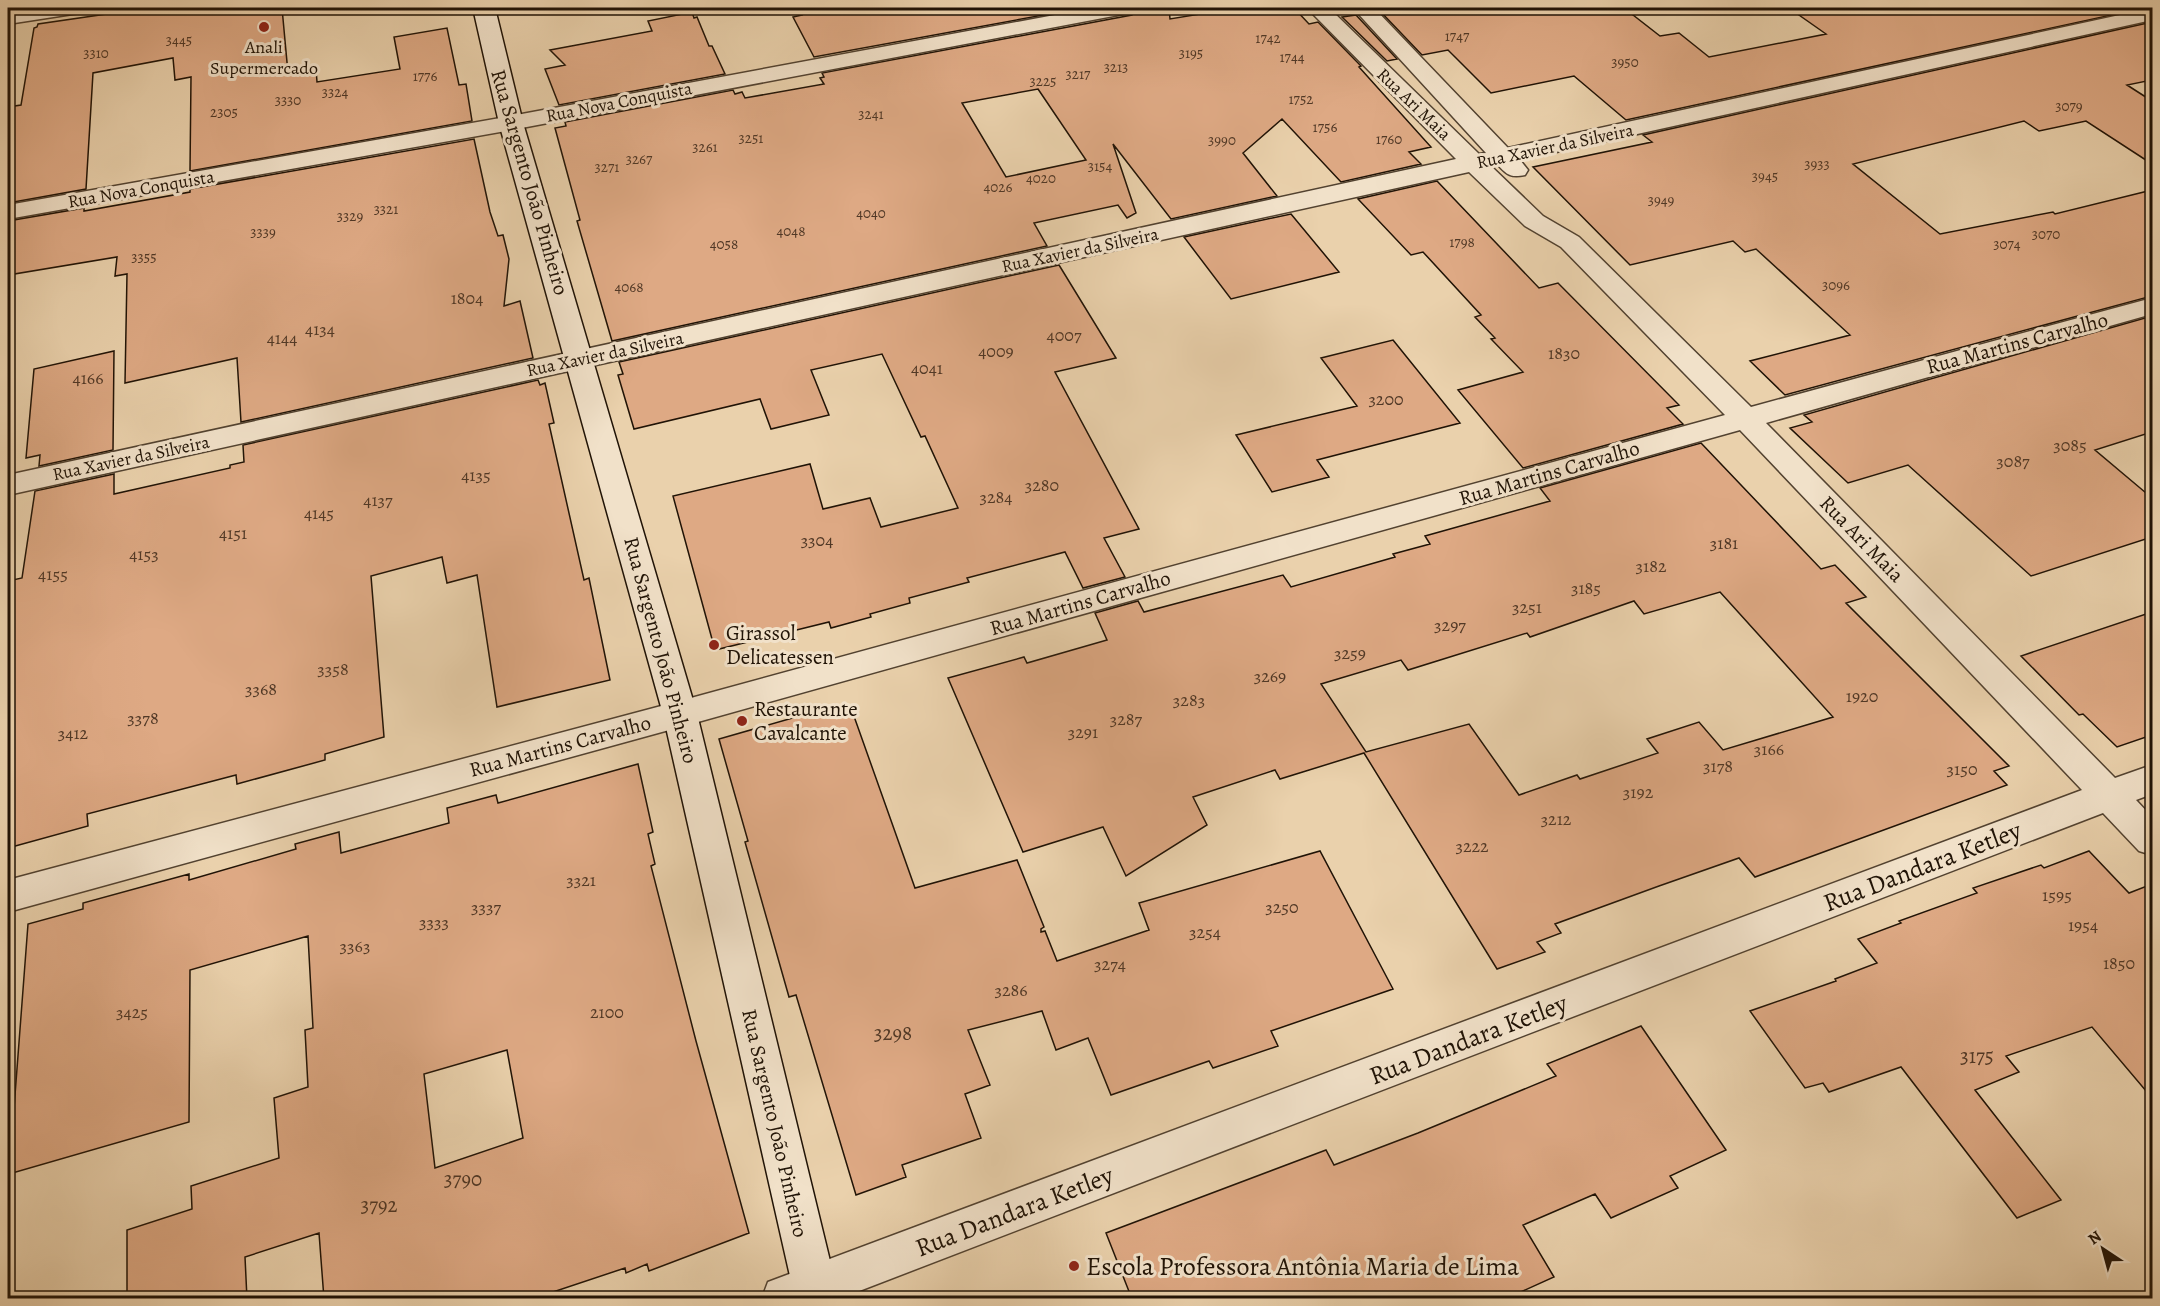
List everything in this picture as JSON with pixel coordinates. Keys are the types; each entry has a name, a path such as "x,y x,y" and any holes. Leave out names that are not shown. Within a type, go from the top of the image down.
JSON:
{"street":[{"path":"8,18 73,8"},
{"name":"Rua Sargento João Pinheiro","path":"484,8 511,123 680,714 805,1295"},
{"name":"Rua Nova Conquista","path":"8,212 511,123 1124,8"},
{"name":"Rua Ari Maia","path":"1317,8 1534,221 1570,242 1745,418 2152,840"},
{"name":"Rua Ari Maia","path":"1363,8 1558,214 1570,242"},
{"name":"Rua Xavier da Silveira","path":"8,485 2152,14"},
{"name":"Rua Martins Carvalho","path":"8,896 680,714 2152,306"},
{"name":"Rua Dandara Ketley","path":"805,1295 2152,779"}],"building":[{"path":"148,8 282,8 288,73 316,69 317,82 400,69 394,37 447,28 459,85 466,84 472,121 190,171 191,77 175,80 173,58 93,73 86,189 8,203 8,107 21,105 34,28 38,24"},
{"path":"797,8 1082,8 814,57 793,17 802,15"},
{"path":"1137,8 1169,8 1170,19 1237,8 1294,8 1309,24 1318,22 1361,66 1359,67 1431,147 1409,152 1421,164 1341,182 1282,119 1243,153 1277,196 1171,219 1113,144 1136,213 1127,218 1118,205 1034,223 1047,246 612,341 577,221 580,220 555,128 566,126 565,122 733,90 735,94 742,92 745,98 824,84 820,78 824,77 822,73 1132,15","holes":["1038,89 1086,160 1006,177 962,103"]},
{"path":"1395,8 1624,8 1660,36 1679,33 1709,57 1826,34 1789,8 2144,8 1626,120 1574,76 1491,93 1448,50 1422,55 1379,10"},
{"path":"692,12 694,18 697,17 709,46 712,46 725,74 559,105 545,69 565,65 550,50 652,31 648,21"},
{"path":"1356,15 1397,59 1387,61 1342,17"},
{"path":"2152,22 2152,80 2127,85 2152,101 2152,164 2086,121 2039,131 2024,121 1853,164 1940,234 2053,212 2055,214 2152,190 2152,296 1785,395 1750,361 1850,335 1756,249 1745,252 1733,241 1630,265 1533,167 1652,142 1643,135"},
{"path":"474,139 490,212 498,236 503,235 509,259 504,306 520,301 533,358 241,422 237,358 125,383 127,274 115,276 117,257 8,275 8,221 84,208 84,211 190,192 190,189"},
{"path":"1437,181 1539,288 1558,283 1679,405 1667,408 1683,424 1523,468 1458,390 1523,372 1491,339 1495,338 1475,317 1481,315 1423,252 1411,255 1358,199"},
{"path":"1291,214 1339,272 1231,299 1184,237"},
{"path":"1059,265 1116,358 1055,372 1139,529 1104,538 1125,577 1083,588 1065,552 967,578 969,582 909,598 910,603 870,614 871,617 831,628 829,622 715,650 673,496 810,464 823,509 870,498 881,527 958,508 925,436 921,437 882,354 811,370 829,415 771,429 760,399 634,429 618,375 623,374 619,362"},
{"path":"2152,316 2152,432 2095,450 2152,498 2152,537 2031,576 1908,465 1848,483 1790,428 1812,422 1804,415"},
{"path":"1393,340 1460,423 1317,460 1329,477 1272,492 1236,435 1357,406 1321,358"},
{"path":"114,351 113,450 39,466 40,455 26,458 34,369"},
{"path":"538,380 540,385 545,383 554,423 549,424 584,580 589,578 610,680 497,707 477,575 447,583 442,557 371,576 384,737 325,754 325,760 237,784 236,775 87,814 88,826 8,848 8,581 22,578 35,491 114,474 114,494 230,468 230,465 244,462 243,445"},
{"path":"1701,443 1821,569 1835,565 1866,597 1846,603 2009,766 1994,771 2007,785 1755,877 1739,858 1659,886 1555,924 1561,933 1537,942 1545,952 1497,969 1364,753 1280,779 1275,770 1193,797 1207,825 1126,876 1103,827 1023,852 948,678 1024,657 1027,663 1107,640 1095,613 1138,601 1144,612 1283,575 1291,587 1395,557 1393,554 1430,544 1425,536 1550,501 1540,488","holes":["1720,592 1833,717 1723,750 1699,722 1647,739 1658,753 1580,779 1577,775 1519,795 1469,724 1366,752 1321,684 1401,660 1408,670 1527,633 1530,637 1634,601 1644,614"]},
{"path":"2152,612 2152,735 2117,747 2083,714 2079,715 2021,656"},
{"path":"850,705 915,888 1017,860 1044,927 1041,932 1045,931 1057,961 1149,930 1139,903 1320,851 1393,989 1271,1031 1278,1046 1213,1068 1209,1061 1111,1095 1088,1038 1056,1050 1042,1011 968,1030 990,1085 965,1094 981,1138 902,1165 906,1177 856,1195 796,995 789,997 745,842 748,841 719,739 824,709 825,712"},
{"path":"638,764 653,832 648,834 655,864 651,866 749,1233 649,1271 647,1264 626,1273 625,1268 532,1299 324,1299 319,1233 245,1257 247,1299 127,1299 127,1230 192,1209 191,1186 279,1158 274,1098 308,1087 305,1030 313,1028 308,936 190,970 189,1122 9,1174 28,924 83,909 83,903 189,874 189,880 296,849 295,844 339,832 341,853 449,823 447,808 496,795 498,803","holes":["507,1050 523,1138 435,1168 424,1074"]},
{"path":"2089,851 2129,893 2152,884 2152,1098 2092,1027 2006,1056 2019,1072 1975,1090 2061,1200 2017,1218 1901,1067 1829,1092 1823,1083 1805,1088 1750,1011 1836,981 1835,979 1877,963 1858,939 1901,923 1899,921 1977,893 1973,888 2041,865 2044,868"},
{"path":"1641,1026 1726,1150 1670,1176 1678,1188 1611,1218 1595,1194 1523,1225 1554,1277 1505,1299 1132,1299 1106,1233 1326,1150 1334,1165 1418,1133 1556,1076 1547,1064"}],"place":[{"name":"Anali Supermercado","path":"264,27"},
{"name":"Girassol Delicatessen","path":"714,645"},
{"name":"Restaurante Cavalcante","path":"742,721"},
{"name":"Escola Professora Antônia Maria de Lima","path":"1074,1266"}]}
